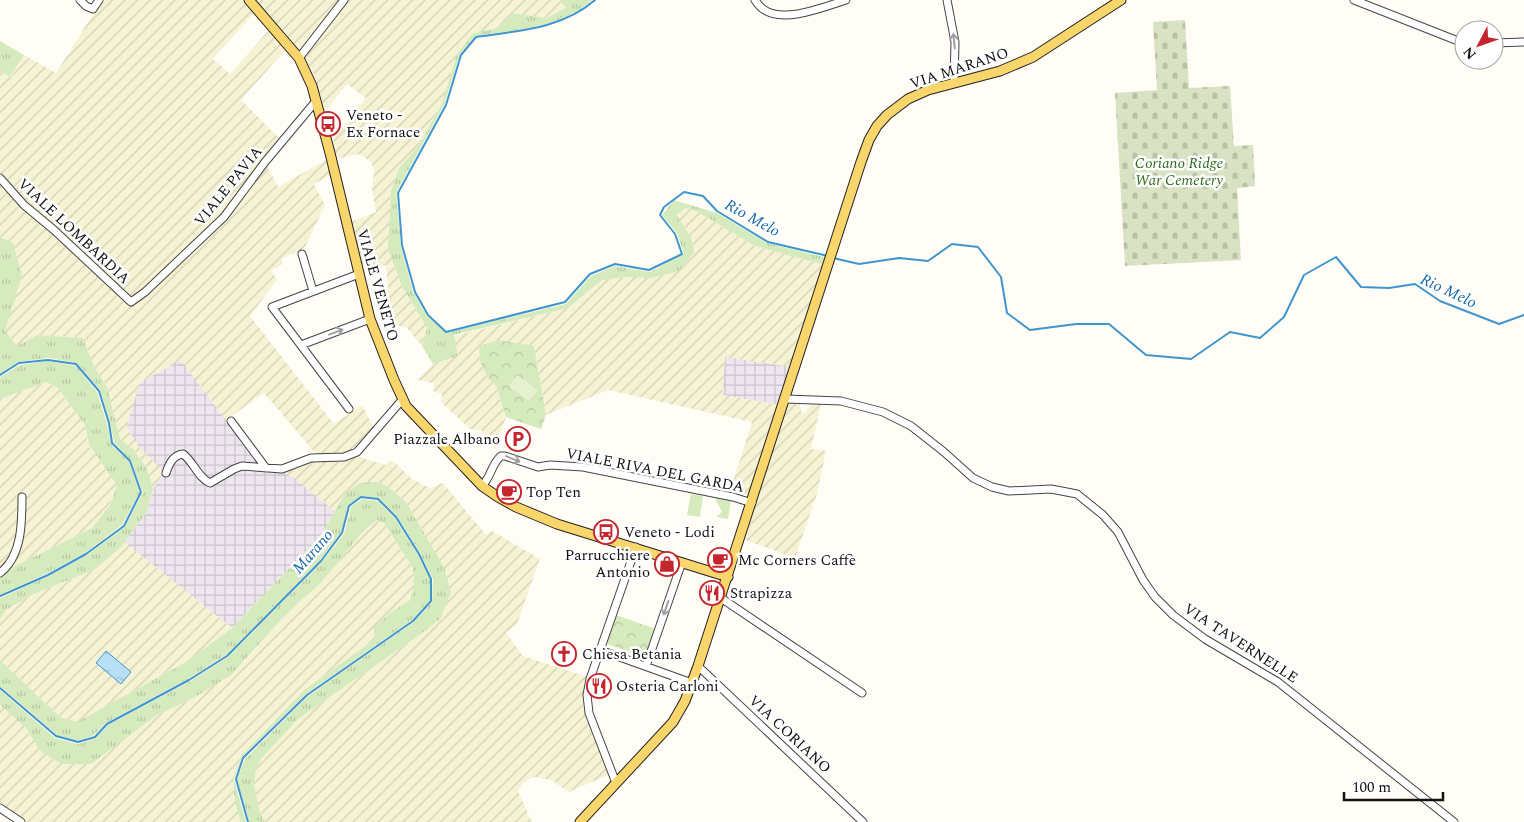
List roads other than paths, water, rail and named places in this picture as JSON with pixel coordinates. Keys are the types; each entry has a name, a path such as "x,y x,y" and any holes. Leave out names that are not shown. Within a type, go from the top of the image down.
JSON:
{"main road":[{"name":"VIALE VENETO","path":"249,0 299,58 309,79 330,153 370,319 406,406 482,486 516,507 557,524 728,577"},
{"name":"VIA MARANO","path":"580,822 673,722 685,701 728,577 869,140 877,126 886,115 908,99 928,90 1000,71 1034,57 1121,0"}],"street":[{"path":"80,0 86,6 93,9 98,0"},
{"path":"299,58 344,0"},
{"path":"755,0 763,9 776,14 791,16 846,0"},
{"path":"947,0 955,42 954,83"},
{"path":"1354,0 1454,39"},
{"path":"1504,43 1524,42"},
{"name":"VIALE PAVIA","path":"131,302 145,292 224,217 265,162 316,101"},
{"name":"VIALE LOMBARDIA","path":"0,178 24,205 54,230 131,302"},
{"path":"302,254 313,291"},
{"path":"349,409 272,307 359,274"},
{"path":"301,345 370,319"},
{"name":"VIA TAVERNELLE","path":"786,399 841,401 883,412 911,426 973,478 992,487 1009,491 1051,489 1077,494 1103,515 1118,532 1143,580 1155,596 1173,614 1205,639 1278,682 1454,822"},
{"path":"166,473 173,459 179,454 183,454 188,458 200,475 210,483 242,466 282,469 311,458 352,455 357,452 402,400"},
{"path":"231,421 266,468"},
{"name":"VIALE RIVA DEL GARDA","path":"482,486 488,480 497,459 505,456 531,466 564,465 583,467 733,496 752,503"},
{"path":"0,573 8,566 17,547 22,514 22,497"},
{"path":"616,783 587,704 590,679 636,547"},
{"path":"646,666 682,562"},
{"path":"720,598 862,693"},
{"path":"600,650 692,683"},
{"name":"VIA CORIANO","path":"698,666 862,822"},
{"path":"0,808 21,822"}],"water":[{"path":"106,651 131,672 121,684 96,663"}],"waterway":[{"name":"Rio Melo","path":"595,0 582,10 554,23 476,37 461,55 446,105 398,193 402,245 415,292 428,315 446,332 565,302 590,274 615,264 649,270 682,254 675,234 660,215 664,207 684,192 703,196 717,211 768,242 828,256"},
{"name":"Rio Melo","path":"833,258 859,264 899,258 928,261 952,244 978,247 1001,277 1007,313 1030,330 1076,324 1109,324 1146,355 1191,359 1230,332 1260,338 1284,317 1304,275 1336,257 1361,287 1389,288 1415,284 1440,301 1499,324 1524,315"},
{"name":"Marano","path":"0,375 19,363 48,360 76,364 99,391 109,423 112,443 130,461 141,492 124,526 86,554 48,575 0,596"},
{"name":"Marano","path":"0,688 56,736 78,742 95,737 107,724 189,680 227,656 321,561 342,533 349,506 361,497 378,499 396,517 419,554 431,579 431,601 413,621 307,695 243,758 236,779 248,822"}],"place":[{"name":"Veneto - Ex Fornace","path":"328,124"},
{"name":"Piazzale Albano","path":"518,439"},
{"name":"Top Ten","path":"509,492"},
{"name":"Veneto - Lodi","path":"606,532"},
{"name":"Mc Corners Caffè","path":"720,560"},
{"name":"Parrucchiere Antonio","path":"667,564"},
{"name":"Strapizza","path":"712,593"},
{"name":"Chiesa Betania","path":"564,654"},
{"name":"Osteria Carloni","path":"599,686"}],"park label":[{"name":"Coriano Ridge War Cemetery","path":"1179,172"}]}
